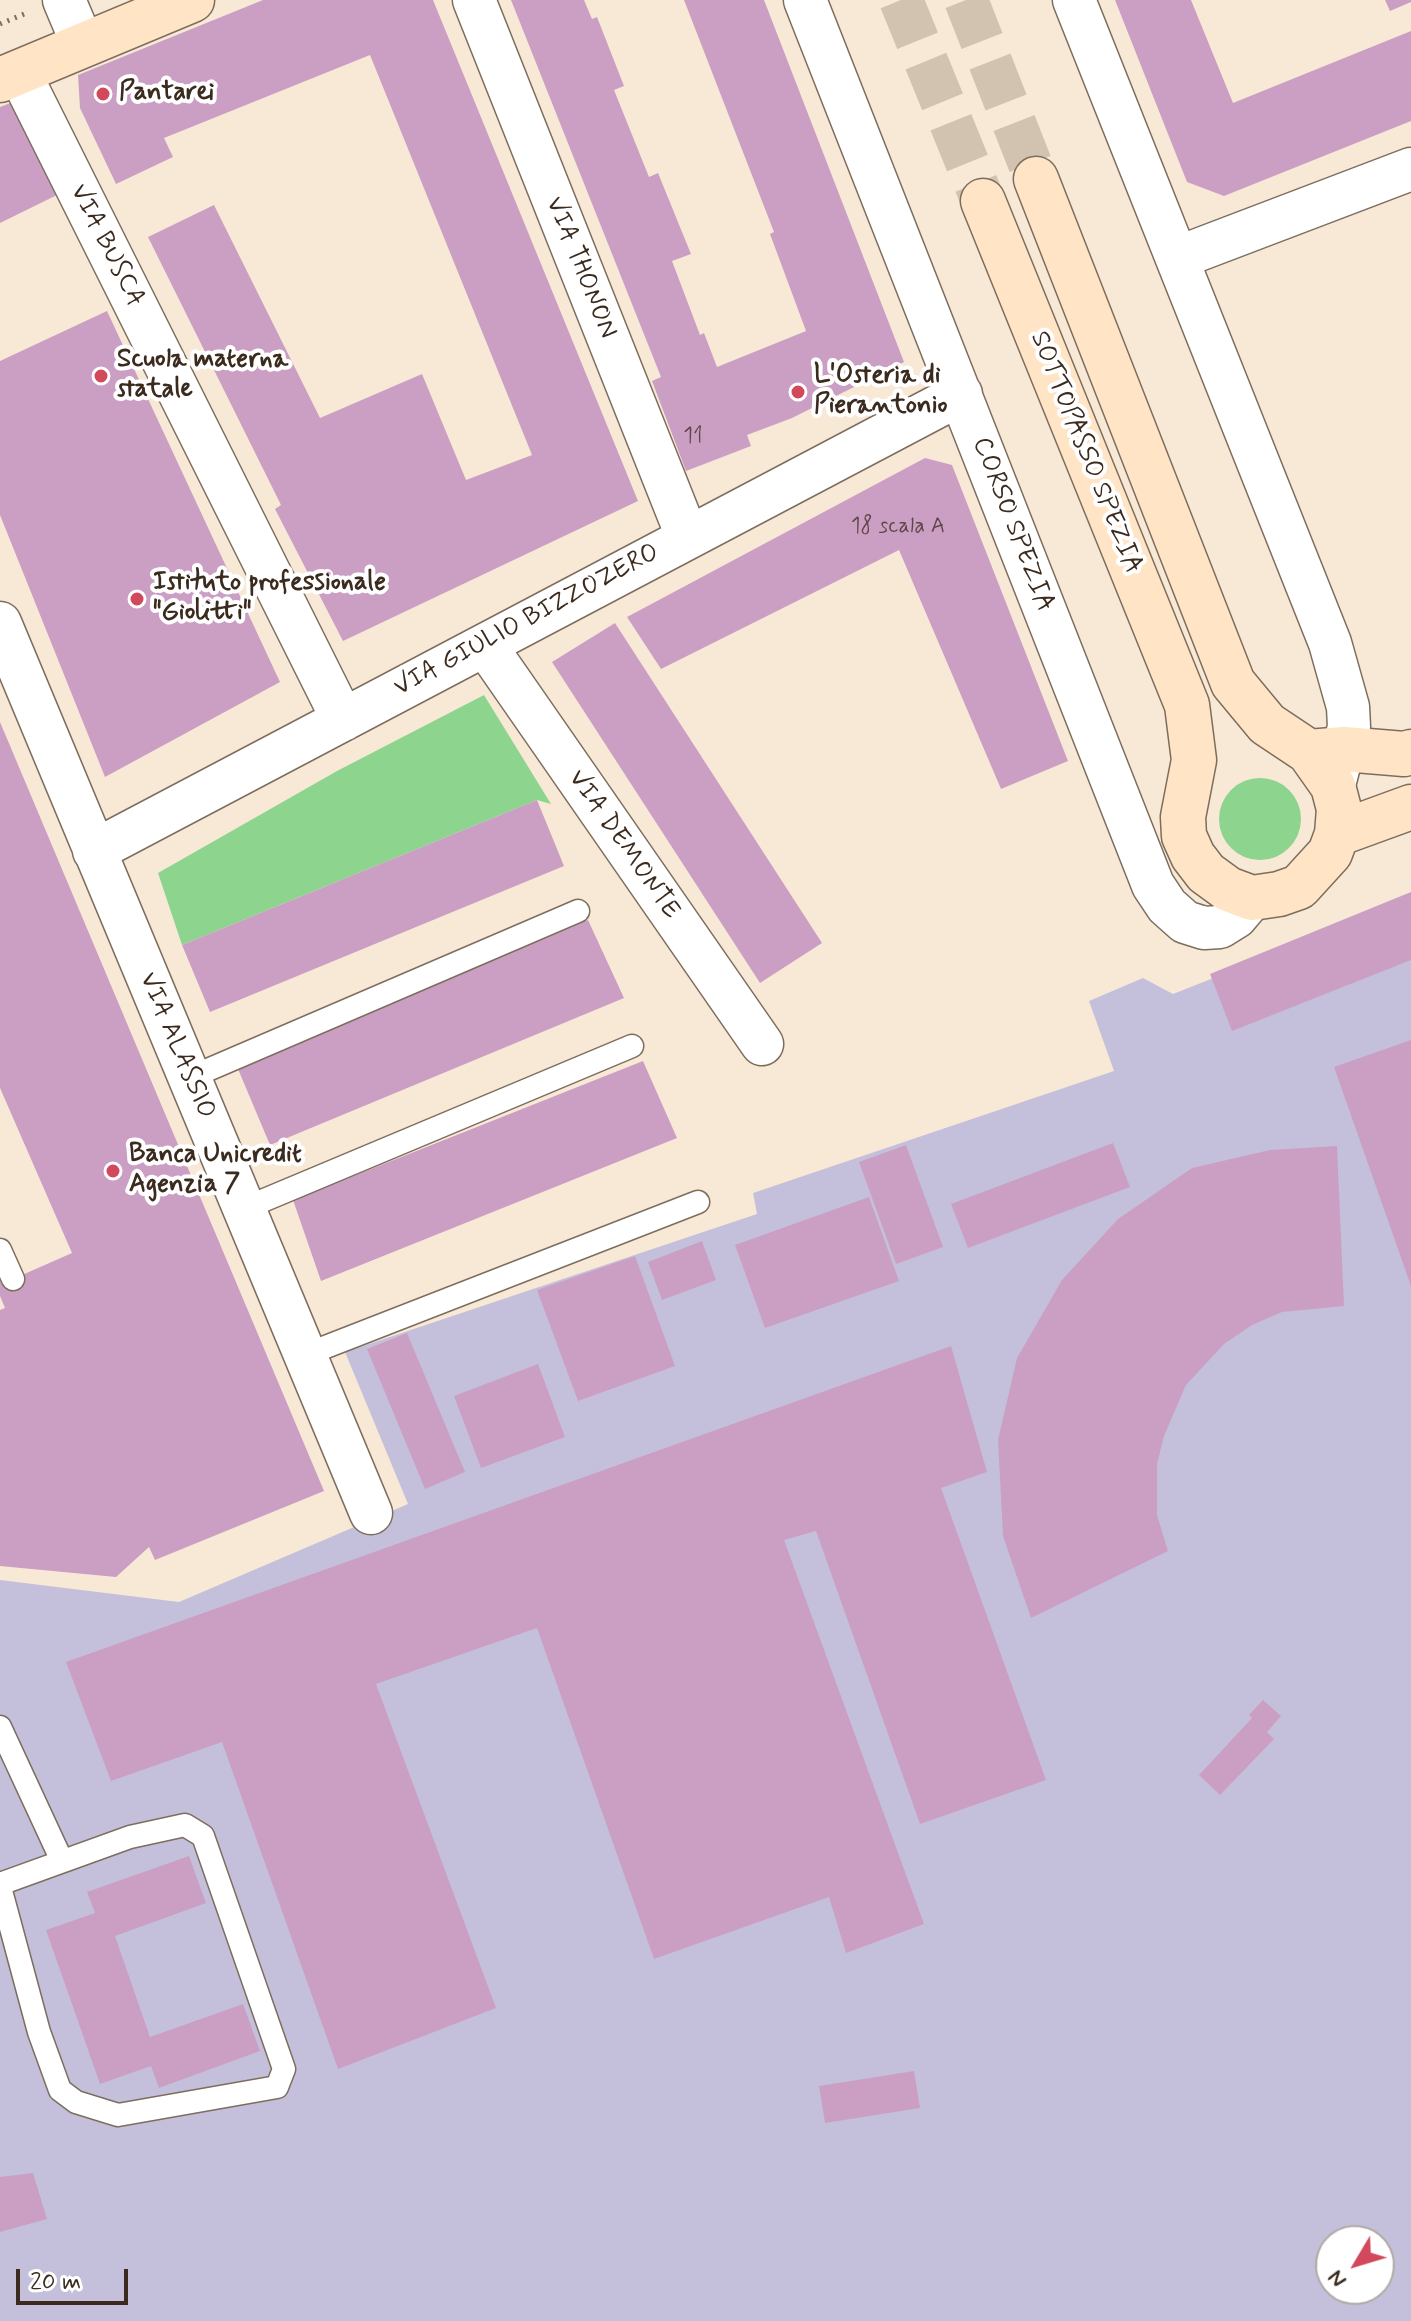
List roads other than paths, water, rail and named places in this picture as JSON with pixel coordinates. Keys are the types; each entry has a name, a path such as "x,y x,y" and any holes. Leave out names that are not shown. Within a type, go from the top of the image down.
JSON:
{"street":[{"path":"64,0 83,45"},
{"path":"9,76 192,0"},
{"name":"VIA THONON","path":"474,0 687,536"},
{"name":"CORSO SPEZIA","path":"805,0 1153,885 1167,906 1185,922 1204,928 1220,927 1236,917 1252,898 1299,887 1330,853 1337,834"},
{"path":"1074,0 1330,643 1348,707 1349,727 1329,762 1339,809 1337,834 1411,807"},
{"name":"VIA BUSCA","path":"9,76 343,720"},
{"path":"1177,258 1411,169"},
{"name":"SOTTOPASSO SPEZIA","path":"1036,179 1233,683 1267,724 1329,762"},
{"name":"SOTTOPASSO SPEZIA","path":"983,201 1187,705 1194,760 1183,817 1184,836 1206,873 1228,889 1252,898"},
{"name":"VIA GIULIO BIZZOZERO","path":"94,851 961,394"},
{"name":"VIA ALASSIO","path":"0,623 371,1513"},
{"name":"VIA DEMONTE","path":"485,645 762,1044"},
{"path":"1329,762 1411,752"}],"lane":[{"path":"189,1078 578,911"},
{"path":"243,1209 632,1046"},
{"path":"305,1355 698,1202"},
{"path":"0,1250 13,1279"},
{"path":"0,1727 62,1861"},
{"path":"185,1825 203,1836 284,2069 277,2087 118,2115 76,2102 60,2090 39,2032 0,1886 130,1837 185,1825"}],"tunnel":[{"path":"901,0 983,201"},
{"path":"966,0 1036,179"}],"place":[{"name":"Pantarei","path":"103,94"},
{"name":"Scuola materna statale","path":"101,376"},
{"name":"L'Osteria di Pierantonio","path":"798,392"},
{"name":"Istituto professionale \"Giolitti\"","path":"137,599"},
{"name":"Banca Unicredit Agenzia 7","path":"113,1171"}]}
